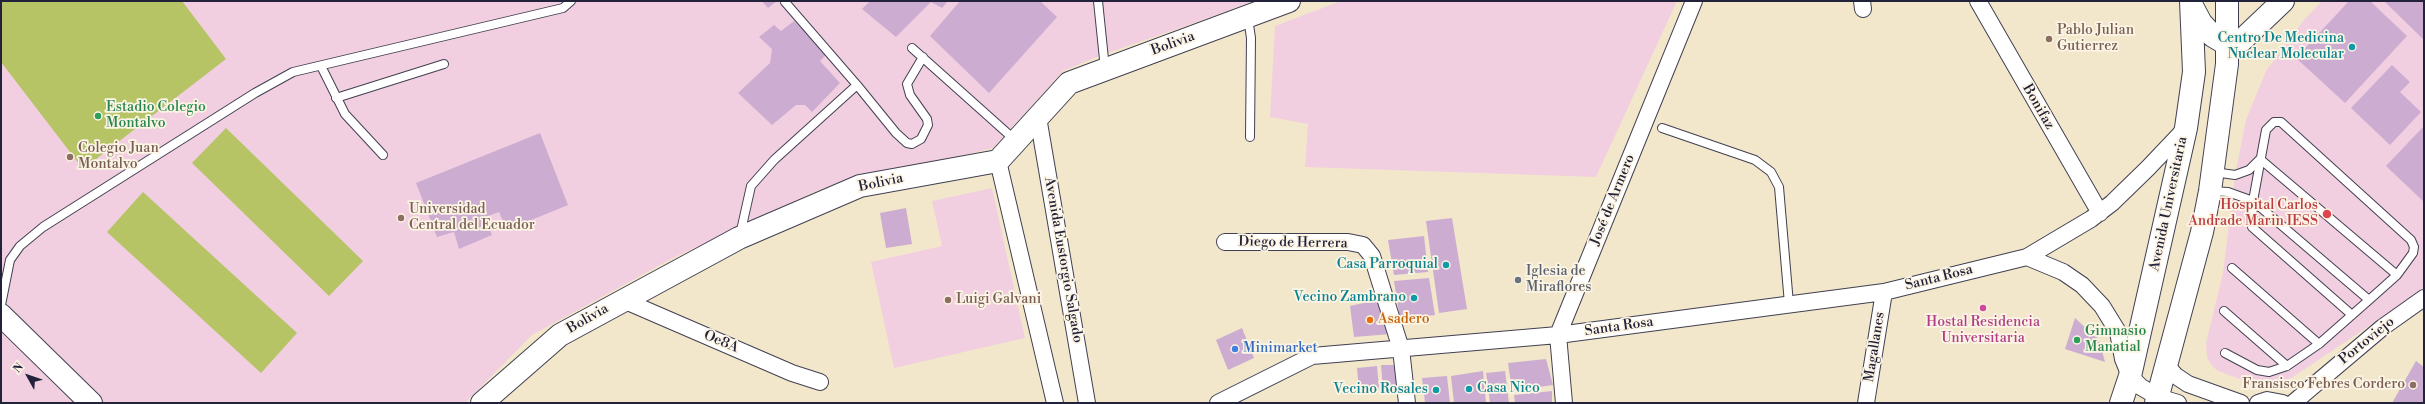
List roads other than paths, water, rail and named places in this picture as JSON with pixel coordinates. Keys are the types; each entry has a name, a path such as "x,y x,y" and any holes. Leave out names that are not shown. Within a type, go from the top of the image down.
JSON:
{"street":[{"name":"Bolivia","path":"482,403 560,336 623,300 739,238 860,186 998,161 1014,140 1038,117 1069,83 1288,1"},
{"name":"José de Armero","path":"1564,403 1558,335 1694,1"},
{"name":"Bonifaz","path":"1978,1 2100,213"},
{"path":"2027,257 2065,273 2082,285 2102,306 2118,332 2123,359 2130,376 2141,387 2164,401 2167,366 2202,232 2211,181 2228,45 2227,1"},
{"path":"2191,2 2201,23 2213,36 2228,45 2241,41 2284,1"},
{"name":"Avenida Universitaria","path":"2121,403 2130,376 2186,128 2194,72 2191,2"},
{"name":"Avenida Eustorgio Salgado","path":"1038,117 1088,403"},
{"name":"Santa Rosa","path":"1218,403 1312,356 1558,335 1884,292 2027,257 2100,213 2148,168 2186,128"},
{"path":"998,161 1055,403"},
{"name":"Diego de Herrera","path":"1225,242 1348,242 1363,245 1372,256 1401,349 1407,403"},
{"name":"Magallanes","path":"1866,403 1884,292"},
{"name":"Portoviejo","path":"2293,403 2383,327 2424,298"},
{"name":"Oe8A","path":"623,300 792,373 820,382"},
{"path":"1,315 91,403"},
{"path":"2167,366 2176,376 2188,384 2241,403"},
{"path":"2258,403 2267,400 2283,403"}],"lane":[{"path":"1,305 10,260 20,246 43,227 255,93 293,72 563,8 571,1"},
{"path":"1098,1 1102,55 1105,69"},
{"path":"785,2 858,85 902,139 912,144 917,142 928,125 927,119 910,95 907,84 923,57"},
{"path":"1248,17 1251,38 1250,137"},
{"path":"912,48 1014,140"},
{"path":"336,98 444,64"},
{"path":"321,66 345,114 383,155"},
{"path":"739,238 751,186 774,160 858,85"},
{"path":"2225,353 2257,370 2269,372 2287,366 2319,344 2352,315 2369,300 2397,275 2413,253 2414,247 2410,240 2281,122 2274,122 2266,130 2253,201 2252,227 2352,315"},
{"path":"1662,128 1755,160 1771,172 1779,187 1789,304"},
{"path":"2211,181 2249,170 2260,159"},
{"path":"2260,159 2397,275"},
{"path":"2211,181 2228,192 2253,201 2369,300"},
{"path":"2232,268 2319,344"},
{"path":"2224,311 2287,366"}],"place":[{"name":"Pablo Julian Gutierrez","path":"2049,39"},
{"name":"Centro De Medicina Nuclear Molecular","path":"2352,47"},
{"name":"Estadio Colegio Montalvo","path":"98,116"},
{"name":"Colegio Juan Montalvo","path":"70,157"},
{"name":"Hospital Carlos Andrade Marin IESS","path":"2327,214"},
{"name":"Universidad Central del Ecuador","path":"401,218"},
{"name":"Casa Parroquial","path":"1446,265"},
{"name":"Iglesia de Miraflores","path":"1518,280"},
{"name":"Vecino Zambrano","path":"1414,298"},
{"name":"Luigi Galvani","path":"948,300"},
{"name":"Hostal Residencia Universitaria","path":"1983,308"},
{"name":"Asadero","path":"1370,320"},
{"name":"Gimnasio Manatial","path":"2077,340"},
{"name":"Minimarket","path":"1235,349"},
{"name":"Fransisco Febres Cordero","path":"2413,385"},
{"name":"Casa Nico","path":"1469,389"},
{"name":"Vecino Rosales","path":"1436,390"}]}
